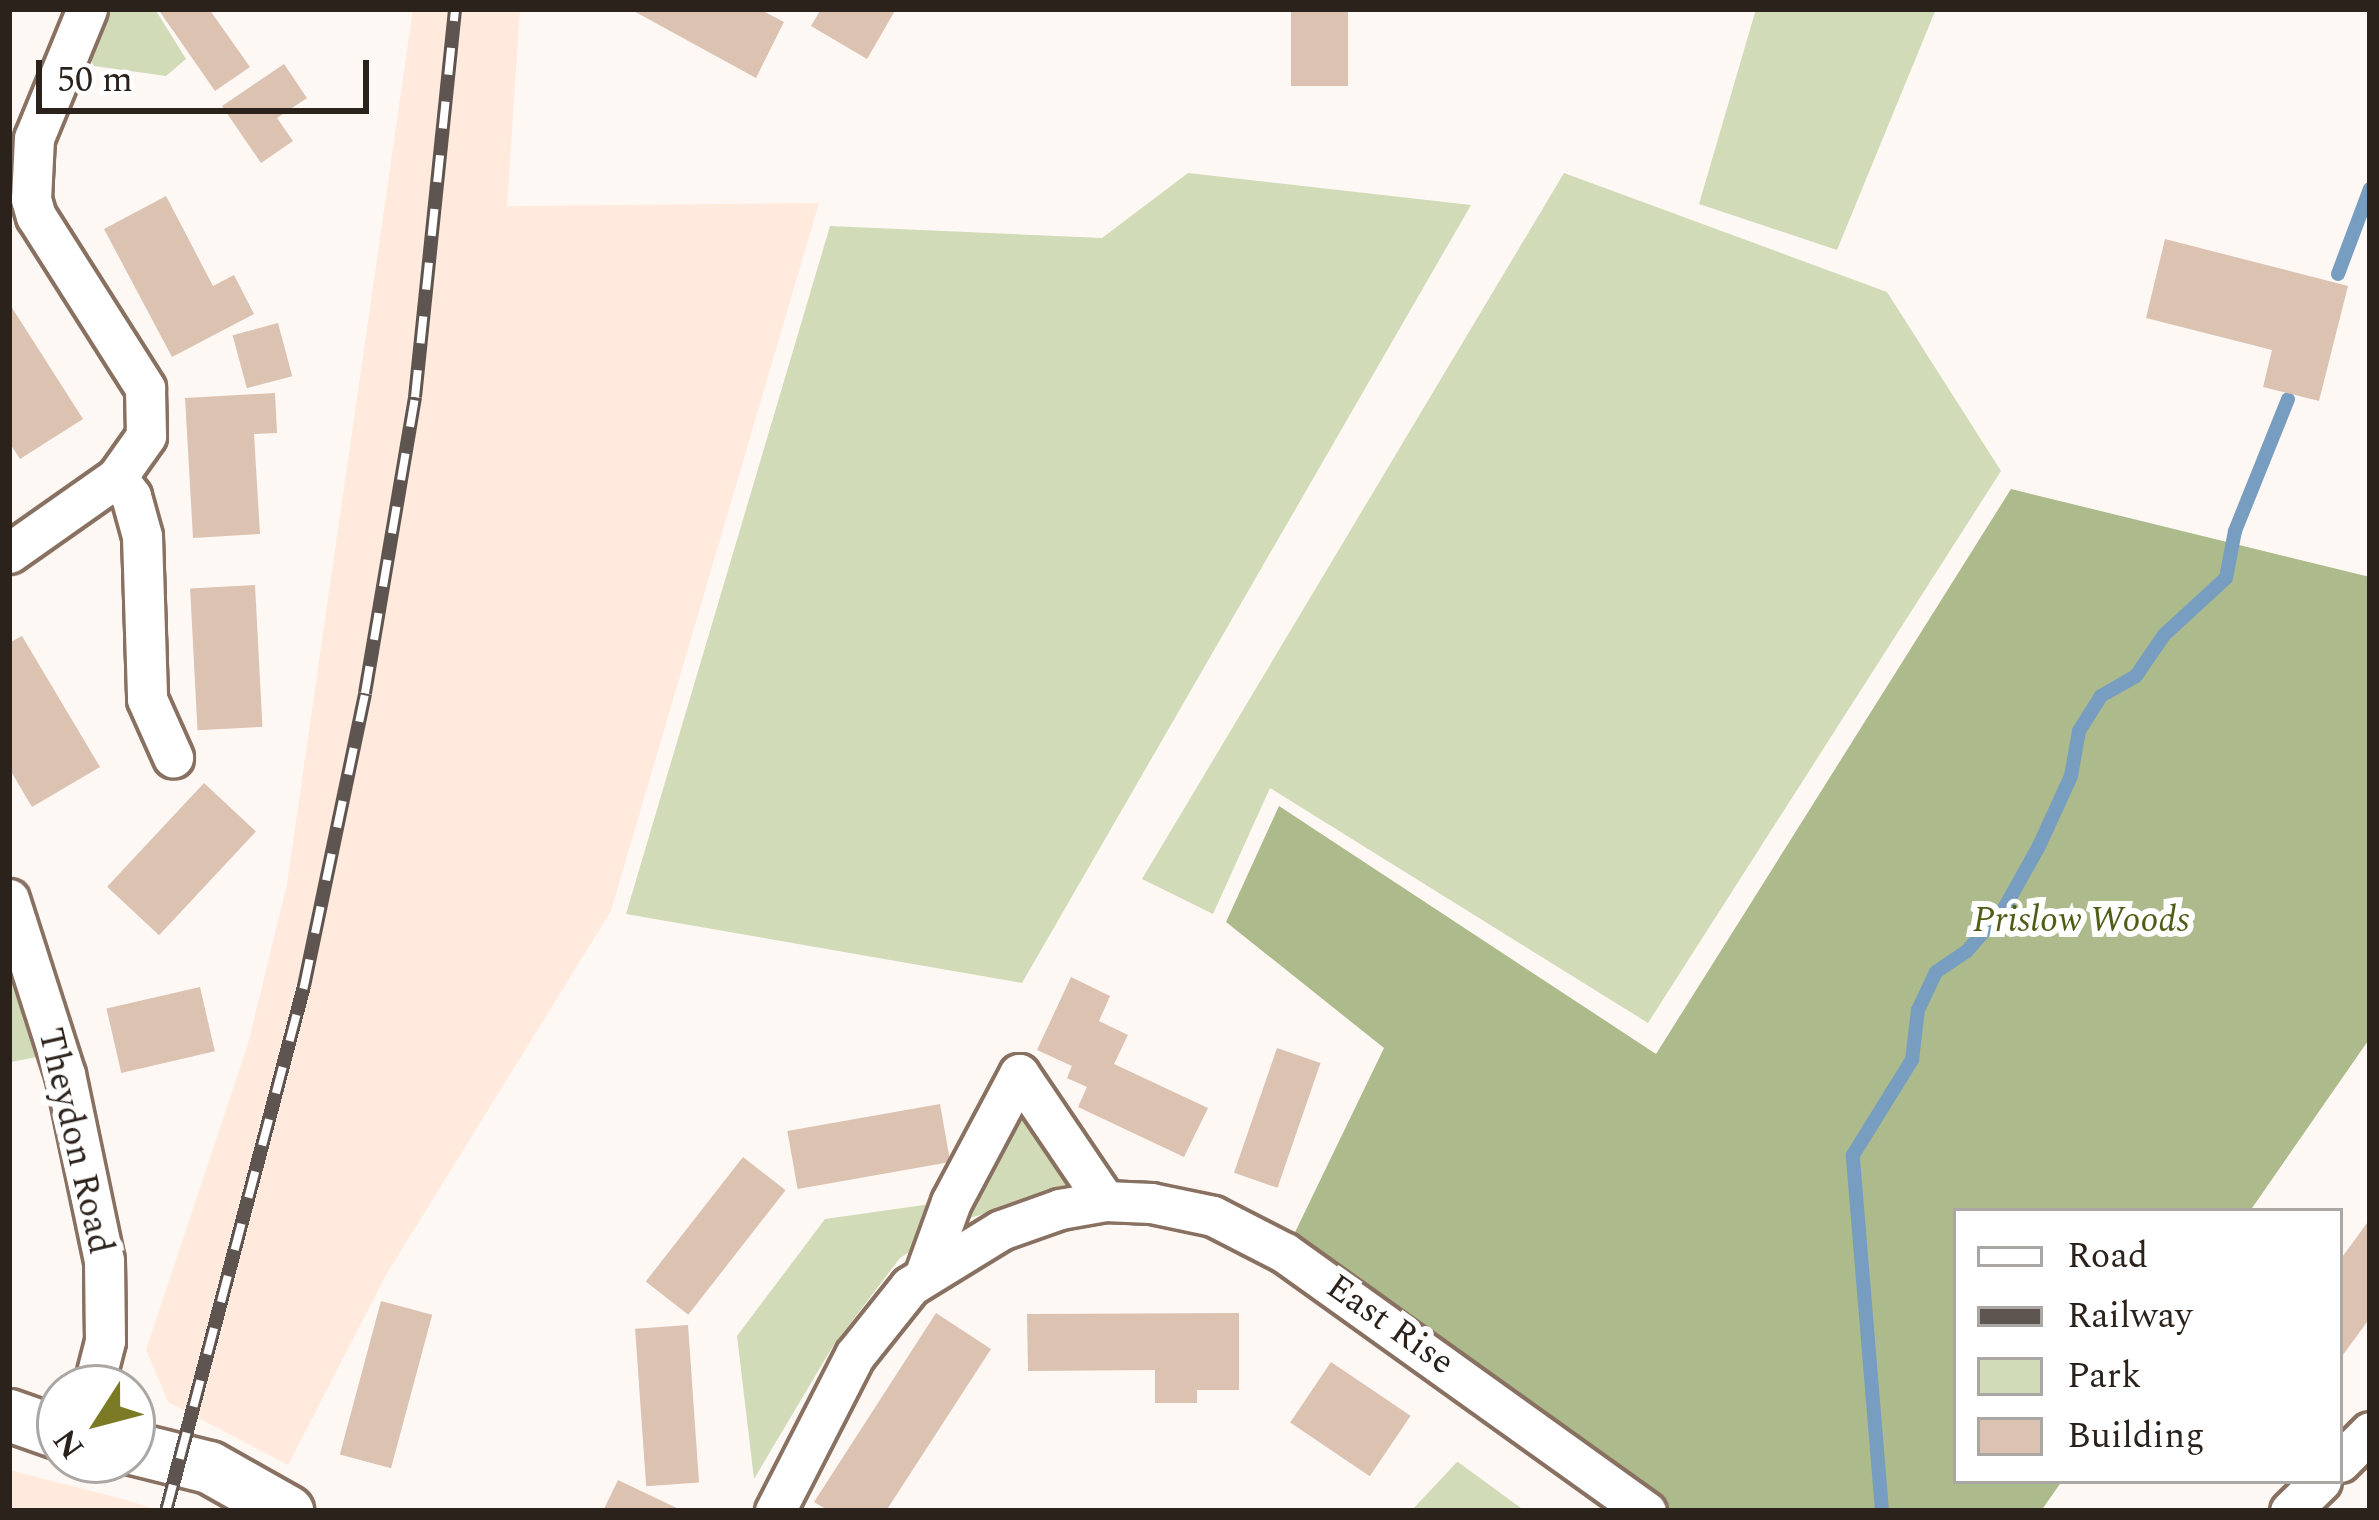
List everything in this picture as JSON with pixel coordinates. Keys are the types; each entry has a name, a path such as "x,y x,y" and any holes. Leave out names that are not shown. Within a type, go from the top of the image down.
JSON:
{"street":[{"path":"9,553 118,477 146,436 145,388 36,216 31,199 34,138 87,9"},
{"path":"118,477 131,496 142,536 147,699 173,757"},
{"name":"Theydon Road","path":"9,898 65,1074 104,1260 105,1341 99,1364"},
{"name":"East Rise","path":"775,1511 855,1355 926,1271 951,1202 1019,1074 1106,1201"},
{"name":"East Rise","path":"926,1271 1001,1230 1060,1209 1106,1201 1151,1203 1213,1216 1285,1252 1646,1511"},
{"path":"2343,1459 2370,1432"},
{"path":"156,1454 209,1467 287,1511"},
{"path":"2290,1511 2317,1484"}],"shaded area":[{"path":"413,9 520,9 507,206 819,203 611,911 386,1275 288,1465 168,1402 156,1364 146,1350 248,1044 287,884"},
{"path":"9,1470 36,1477 36,1484 64,1484 161,1511 9,1511"}],"green space":[{"path":"112,9 155,9 186,59 166,76 94,66 89,57"},
{"path":"1756,9 1936,9 1837,250 1699,204"},
{"path":"1188,173 1471,205 1022,983 626,914 830,226 1102,238"},
{"path":"1564,173 1887,292 2001,471 1648,1023 1270,788 1213,914 1142,879"},
{"name":"Prislow Woods","path":"2011,489 2370,577 2370,1038 2252,1208 1953,1208 1953,1484 2060,1484 2041,1511 1653,1511 1285,1253 1384,1048 1226,922 1279,806 1656,1054"},
{"path":"9,959 42,1056 11,1062 9,1061"},
{"path":"1023,1093 1085,1188 953,1222 900,1258 833,1346 754,1479 737,1336 825,1219 945,1202"},
{"path":"1458,1462 1525,1511 1411,1511"}],"building":[{"path":"158,9 209,9 250,67 215,91"},
{"path":"630,9 759,9 784,22 756,78"},
{"path":"821,9 896,9 867,59 811,26"},
{"path":"1291,9 1348,9 1348,86 1291,86"},
{"path":"284,64 307,98 277,118 293,141 261,163 222,106"},
{"path":"166,196 213,286 234,275 254,314 172,357 104,229"},
{"path":"2165,239 2348,286 2319,401 2263,387 2272,350 2146,318"},
{"path":"9,303 83,419 20,459 9,442"},
{"path":"278,323 292,376 247,388 233,335"},
{"path":"275,393 277,433 254,434 260,534 193,538 185,398"},
{"path":"255,585 262,727 198,730 190,588"},
{"path":"22,636 100,767 32,807 9,768 9,643"},
{"path":"204,783 256,831 159,935 107,887"},
{"path":"1071,977 1110,996 1099,1021 1128,1035 1114,1064 1208,1108 1184,1157 1078,1107 1087,1087 1067,1078 1072,1066 1037,1050"},
{"path":"200,987 215,1051 121,1073 106,1009"},
{"path":"1277,1048 1320,1063 1278,1188 1234,1173"},
{"path":"940,1104 950,1162 798,1189 787,1131"},
{"path":"743,1157 786,1190 688,1315 646,1282"},
{"path":"2370,1219 2370,1318 2343,1355 2343,1256"},
{"path":"381,1301 432,1315 391,1468 340,1455"},
{"path":"936,1313 991,1349 886,1511 829,1511 814,1502"},
{"path":"1239,1313 1239,1390 1197,1390 1197,1403 1155,1403 1155,1370 1028,1371 1027,1314"},
{"path":"688,1325 699,1483 646,1486 635,1329"},
{"path":"1331,1362 1411,1416 1370,1476 1290,1423"},
{"path":"618,1480 683,1511 603,1511"}],"waterway":[{"path":"2338,274 2370,189"},
{"path":"1882,1511 1853,1155 1912,1060 1918,1010 1936,972 1967,951 2005,907 2039,846 2071,776 2079,731 2101,696 2136,676 2164,635 2226,578 2235,531 2288,399"}],"railway":[{"path":"166,1511 304,986 365,693 415,397 455,9"}]}
